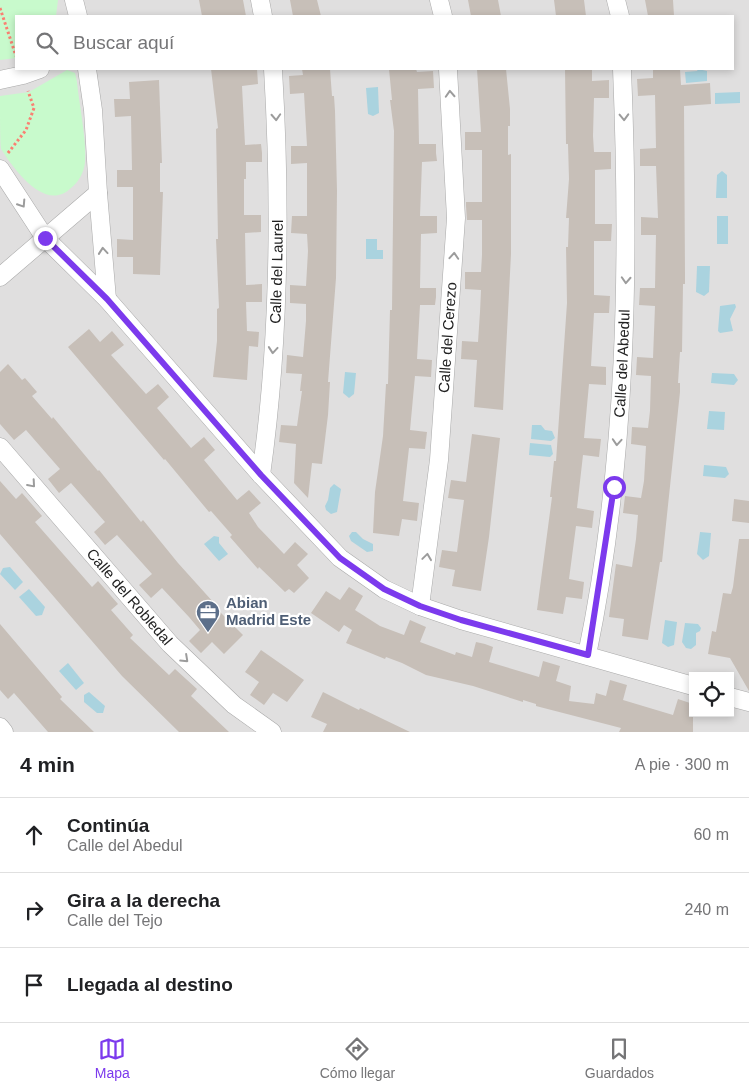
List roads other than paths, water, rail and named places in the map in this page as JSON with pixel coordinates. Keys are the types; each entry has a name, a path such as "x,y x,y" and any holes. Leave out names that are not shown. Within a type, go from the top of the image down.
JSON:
{"street":[{"path":"74,0 78,15"},
{"path":"260,0 263,15"},
{"path":"439,0 443,15"},
{"path":"616,0 620,15"},
{"path":"0,80 37,70"},
{"path":"87,70 93,110 107,299"},
{"name":"Calle del Laurel","path":"261,475 276,319 278,253 278,155 273,70"},
{"name":"Calle del Cerezo","path":"420,606 439,460 456,218 448,70"},
{"name":"Calle del Abedul","path":"588,655 614,487 621,385 627,267 627,181 622,70"},
{"path":"2,163 45,238 107,299 261,475 340,558 384,589 420,606 461,620 689,685"},
{"path":"0,277 98,193"},
{"name":"Calle del Robledal","path":"0,447 170,644 234,705 272,732"},
{"path":"734,698 749,702"},
{"path":"0,728 4,732"}],"water":[{"path":"707,71 707,81 686,83 685,72"},
{"path":"378,87 379,113 373,116 368,114 366,88"},
{"path":"740,92 740,103 715,104 715,93"},
{"path":"722,171 727,175 727,198 716,198 717,175"},
{"path":"717,216 728,216 728,244 717,244"},
{"path":"366,239 377,239 377,250 383,250 383,259 366,259"},
{"path":"697,266 710,266 709,292 704,296 696,292"},
{"path":"735,304 736,307 730,319 733,331 720,333 718,331 720,306"},
{"path":"345,372 356,373 354,394 349,398 343,393"},
{"path":"712,373 734,374 738,380 734,385 711,383"},
{"path":"709,411 725,412 724,430 707,429"},
{"path":"532,425 541,425 545,430 552,431 555,438 551,441 531,439"},
{"path":"530,443 551,445 553,454 550,457 529,455"},
{"path":"704,465 726,467 729,474 725,478 703,476"},
{"path":"334,484 341,489 337,512 331,514 326,510 325,506 330,488"},
{"path":"352,532 356,532 363,539 373,544 373,551 367,552 351,541 349,536"},
{"path":"700,532 711,533 709,556 703,560 697,554"},
{"path":"214,536 219,537 219,543 228,554 219,561 204,544"},
{"path":"10,567 23,582 15,590 0,574 3,568"},
{"path":"29,589 45,607 42,615 36,616 19,597"},
{"path":"665,620 677,622 674,645 668,647 662,643"},
{"path":"685,623 698,624 701,628 696,633 696,645 691,649 686,648 682,642"},
{"path":"68,663 84,683 76,690 59,671"},
{"path":"89,692 105,706 103,713 97,713 84,702 84,695"}],"place":[{"name":"Abian Madrid Este","path":"208,633"}]}
